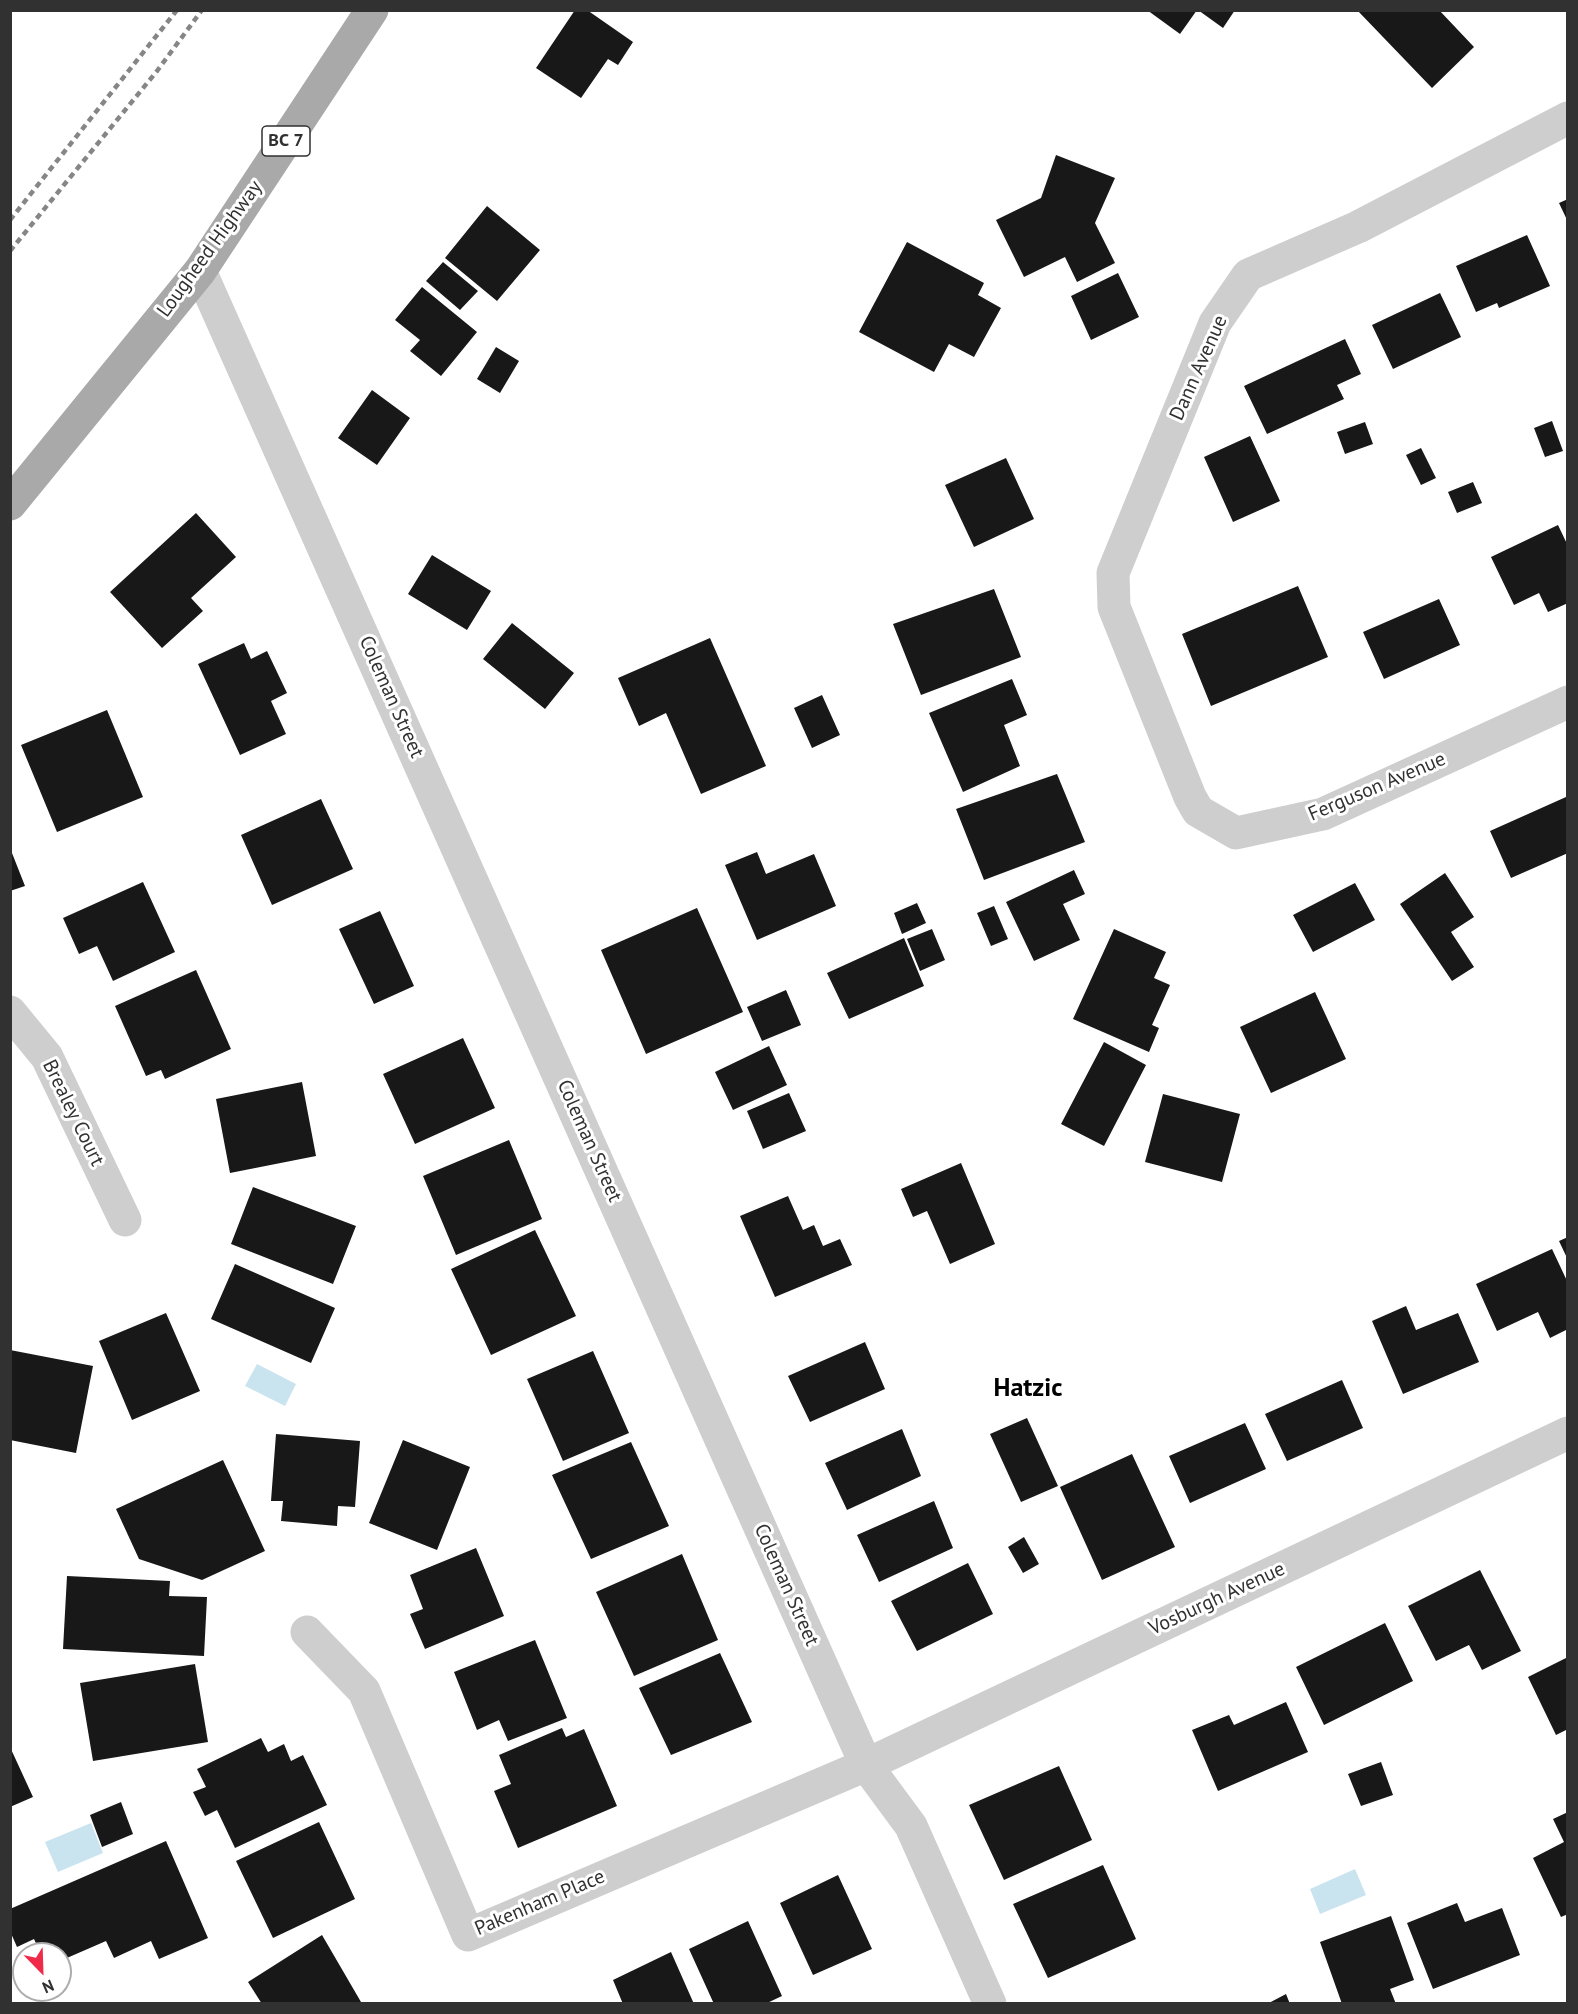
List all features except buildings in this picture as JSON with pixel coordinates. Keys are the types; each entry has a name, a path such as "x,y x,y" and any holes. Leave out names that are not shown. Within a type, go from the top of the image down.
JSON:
{"main road":[{"name":"Lougheed Highway","path":"10,504 200,271 372,10"}],"street":[{"name":"Dann Avenue","path":"1190,797 1114,607 1113,573 1215,323 1248,275 1358,227 1568,118"},
{"name":"Coleman Street","path":"200,271 866,1765 911,1826 990,2004"},
{"name":"Ferguson Avenue","path":"1190,797 1198,811 1236,833 1323,814 1568,702"},
{"name":"Brealey Court","path":"10,1012 47,1057 56,1073 125,1220"},
{"name":"Vosburgh Avenue","path":"866,1765 1568,1433"},
{"name":"Pakenham Place","path":"307,1632 364,1691 468,1935 866,1765"}],"water":[{"path":"257,1364 296,1384 285,1406 245,1386"},
{"path":"91,1823 103,1853 58,1872 45,1842"},
{"path":"1355,1869 1366,1895 1320,1914 1310,1889"}],"railway":[{"path":"10,220 177,10"},
{"path":"10,251 157,71 202,10"}],"district":[{"name":"Hatzic","path":"1028,1389"}]}
